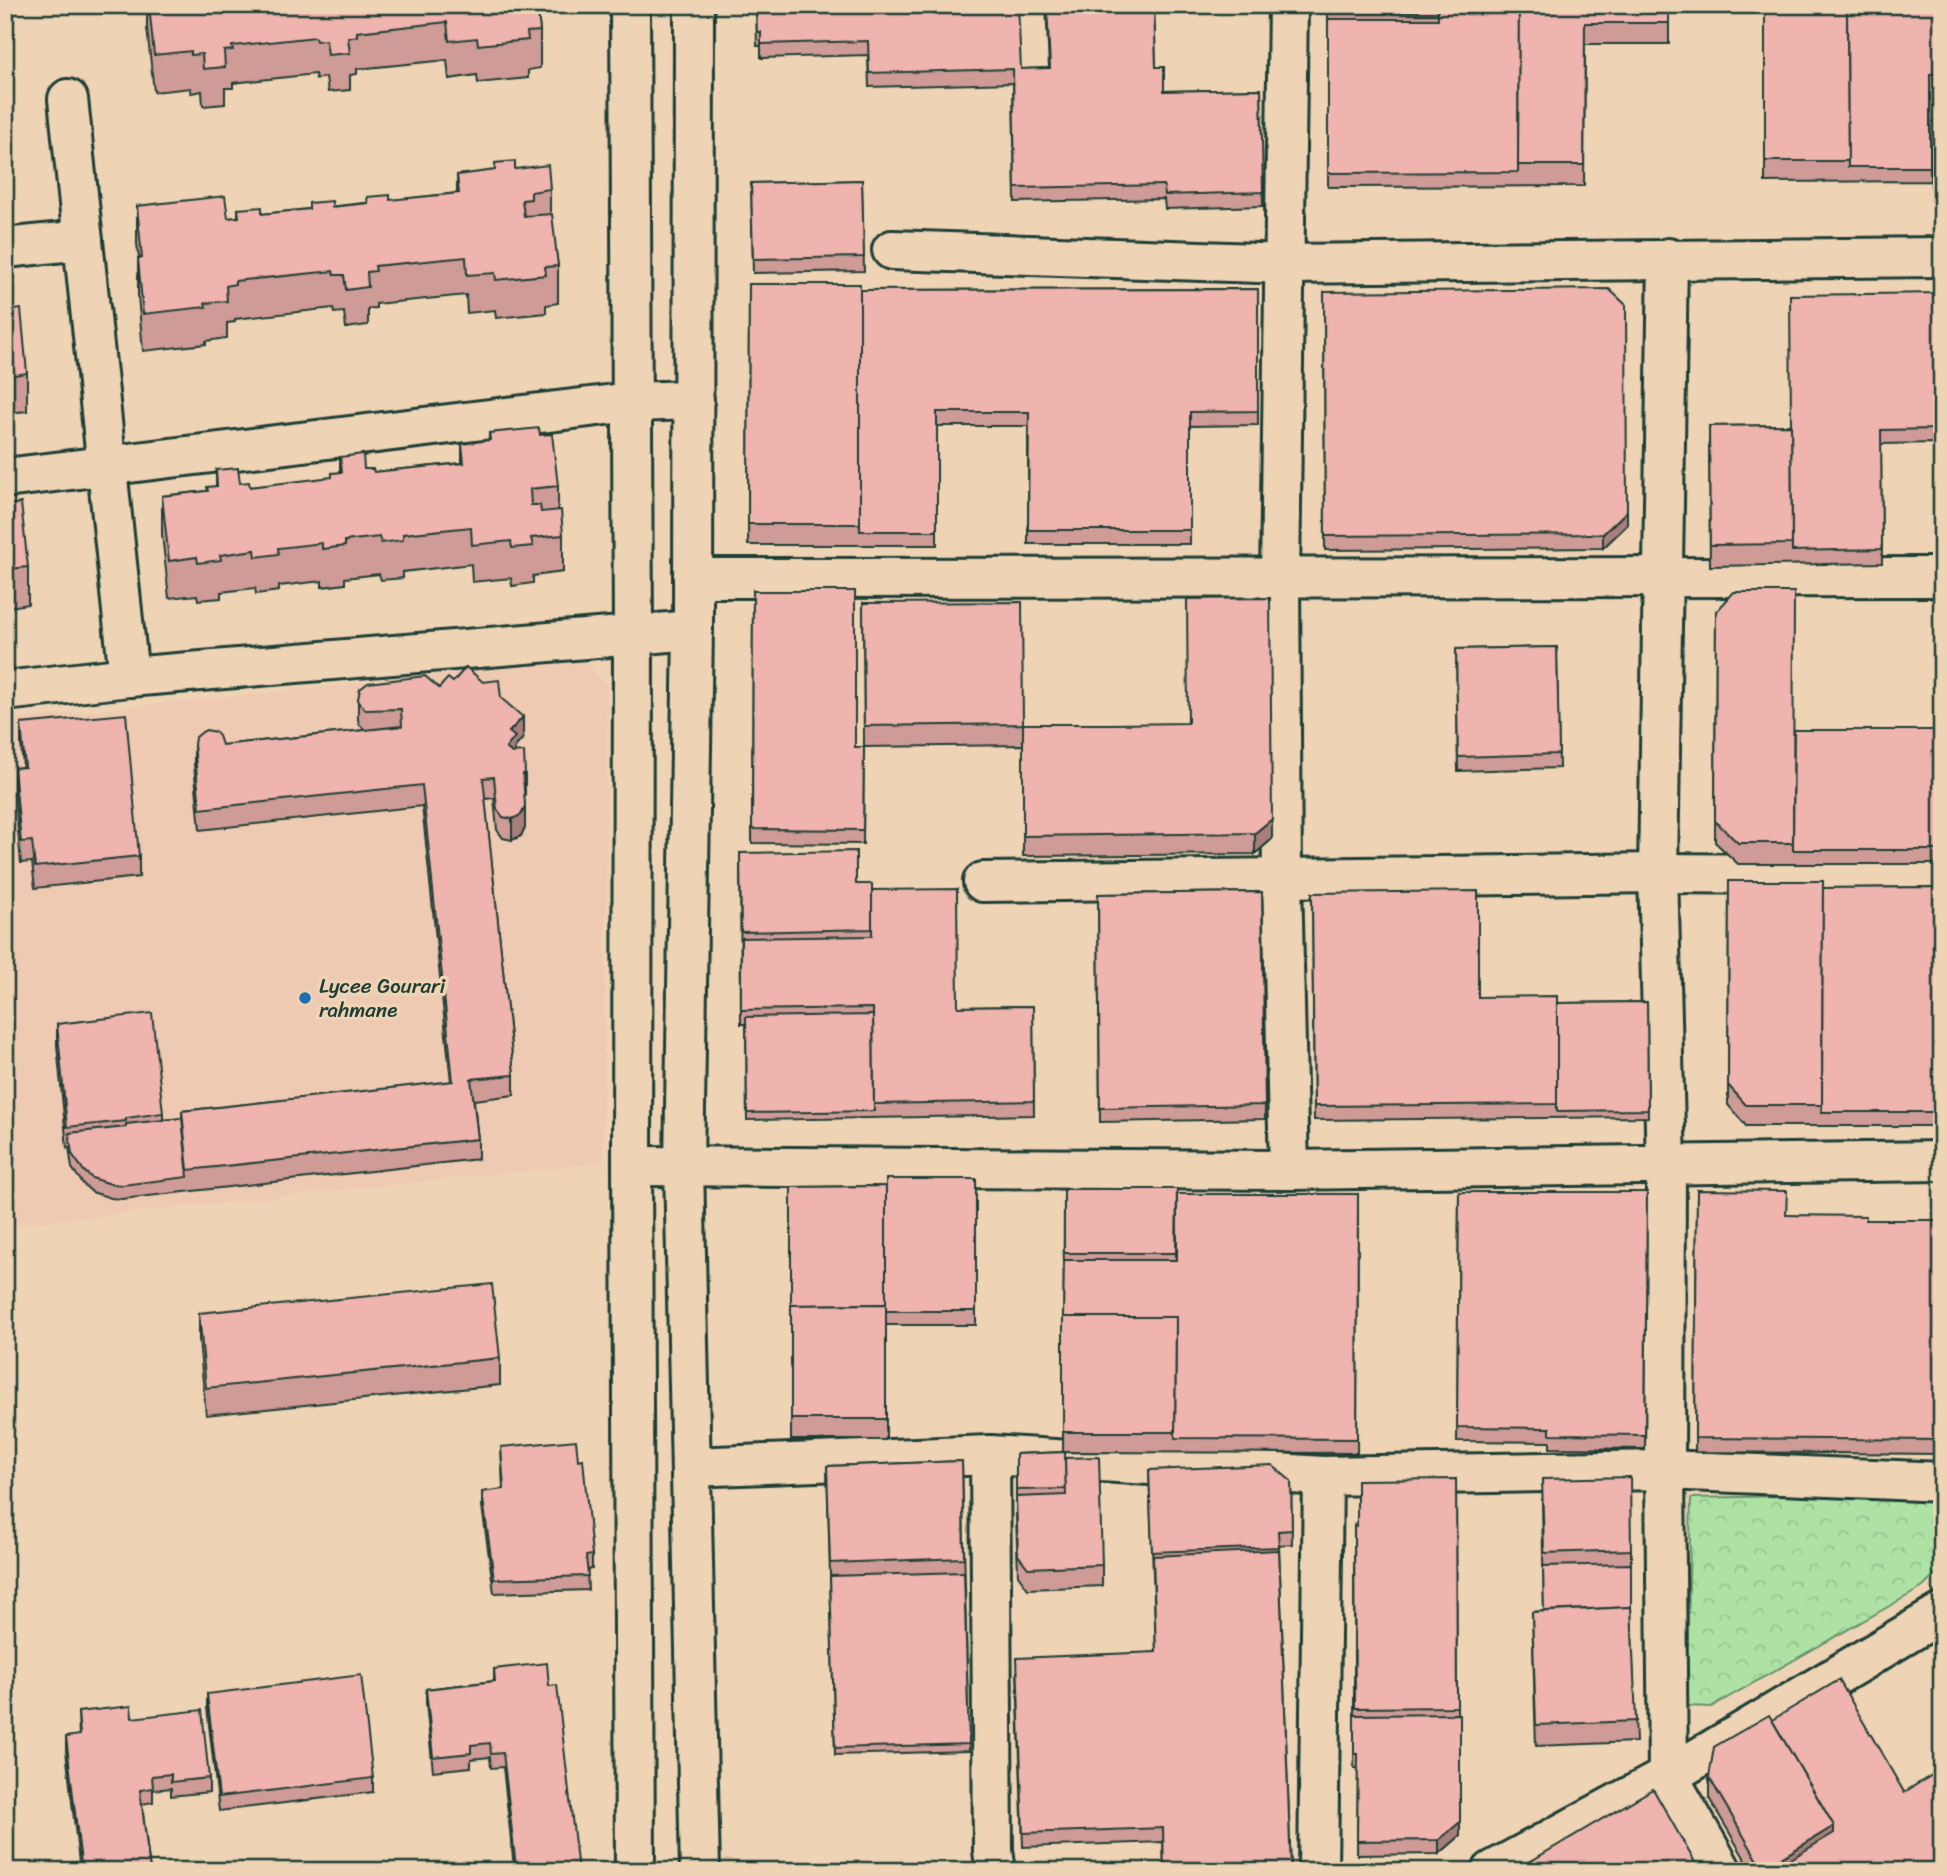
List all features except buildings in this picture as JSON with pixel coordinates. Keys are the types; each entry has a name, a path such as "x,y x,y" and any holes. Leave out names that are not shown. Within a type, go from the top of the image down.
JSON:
{"street":[{"path":"630,5 635,1871"},
{"path":"694,5 693,630 684,1166 700,1871"},
{"path":"1288,5 1280,578 1282,879 1289,1170"},
{"path":"68,99 129,677"},
{"path":"5,248 83,240"},
{"path":"892,250 1284,264 1942,257"},
{"path":"1668,258 1658,873 1667,1165 1665,1470 1668,1776 1723,1871"},
{"path":"5,478 631,402 694,400"},
{"path":"693,578 1942,577"},
{"path":"5,691 129,677 693,630"},
{"path":"983,882 1658,873 1942,875"},
{"path":"632,1166 1289,1170 1942,1161"},
{"path":"691,1466 990,1455 1323,1476 1665,1470 1942,1482"},
{"path":"990,1455 993,1851 996,1871"},
{"path":"1318,1871 1323,1476"},
{"path":"1492,1871 1668,1776 1942,1613"}],"shaded area":[{"name":"Lycee Gourari rahmane","path":"584,659 607,686 603,1163 5,1226 5,720"}],"green space":[{"path":"1942,1493 1942,1568 1923,1587 1711,1707 1686,1706 1691,1498"}],"place":[{"name":"Lycee Gourari rahmane","path":"305,998"}]}
